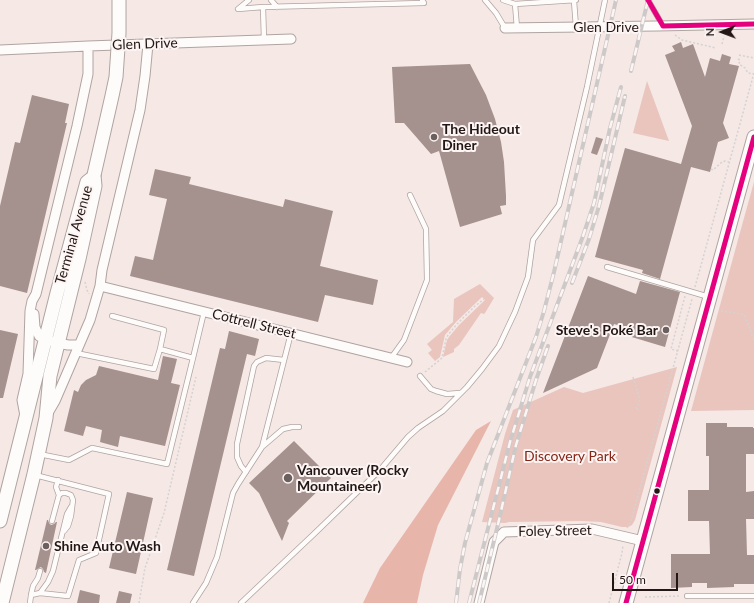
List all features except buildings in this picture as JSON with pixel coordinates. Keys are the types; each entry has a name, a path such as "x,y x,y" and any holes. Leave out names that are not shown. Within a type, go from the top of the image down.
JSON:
{"main road":[{"name":"Terminal Avenue","path":"1,514 26,420 79,259 95,186 94,175 116,77 119,33 119,0"},
{"path":"626,603 754,137"},
{"name":"Terminal Avenue","path":"2,603 34,474 46,418 52,342"}],"street":[{"name":"Glen Drive","path":"505,28 754,24"},
{"name":"Glen Drive","path":"0,50 291,39"},
{"name":"Terminal Avenue","path":"46,418 55,401 90,320 100,286 102,270 140,110 148,44"},
{"name":"Terminal Avenue","path":"26,420 22,400 28,374 29,318 32,301 36,294 77,126 88,74 88,46"},
{"name":"Cottrell Street","path":"100,286 407,362"},
{"path":"36,294 38,298 34,319 35,327 39,336 52,342 68,345 78,349"},
{"name":"Foley Street","path":"479,603 494,542 504,532 592,529 643,540"}],"lane":[{"path":"249,0 238,9 364,2 424,3 422,0"},
{"path":"271,0 277,7"},
{"path":"485,0 505,28"},
{"path":"503,0 515,4 575,0 576,27"},
{"path":"241,603 374,475 408,437 443,410 482,370 499,346 515,312 528,277 533,240 559,206 587,87 605,0"},
{"path":"648,0 663,26"},
{"path":"515,4 516,28"},
{"path":"263,7 264,40"},
{"path":"392,358 404,340 426,280 426,229 410,195"},
{"path":"607,267 710,297"},
{"path":"38,453 69,460 92,448 167,464 204,311"},
{"path":"78,349 154,369 164,330 112,316"},
{"path":"262,447 291,333"},
{"path":"160,349 193,358"},
{"path":"246,472 241,466 237,457 237,444 254,366 257,362 266,358 284,360"},
{"path":"420,376 431,389 436,392 447,394 460,393"},
{"path":"193,603 206,582 217,557 233,494 238,484 262,447 283,429 299,427"},
{"path":"31,595 40,593 68,596 80,560 96,553 109,494 34,474"},
{"path":"52,521 59,495 56,487 58,480"},
{"path":"40,593 54,571 63,532 68,526 73,500 70,495 66,493 59,495"},
{"path":"30,603 33,586 40,571"},
{"path":"687,596 754,596"}],"path":[{"path":"675,35 682,40 716,48"},
{"path":"722,44 724,36"},
{"path":"740,55 754,58"},
{"path":"696,285 754,74 748,73 745,68 739,64 740,60 738,59"},
{"path":"711,169 713,170 722,162 729,162"},
{"path":"84,280 89,294 92,296"},
{"path":"678,351 671,349 687,290"},
{"path":"420,376 442,358 448,335 457,324 484,299"},
{"path":"628,527 631,521 691,300"},
{"path":"721,310 747,316 754,340"},
{"path":"633,377 640,399 636,411"},
{"path":"608,603 622,554 622,549"},
{"path":"645,597 687,596"}],"green space":[{"path":"647,81 669,141 633,133"},
{"path":"754,182 754,410 691,411 744,218"},
{"path":"480,284 494,298 485,313 481,313 459,345 454,349 454,352 443,357 449,337 459,325 485,300 482,297 456,322 445,335 440,357 435,361 428,353 432,350 427,344 453,322 454,299"},
{"name":"Discovery Park","path":"677,367 635,520 632,525 622,527 601,522 582,521 505,523 482,522 505,434 513,410 564,387 583,393"}],"shaded area":[{"path":"491,421 438,525 423,575 417,603 363,603 380,568 476,430"}],"railway":[{"path":"456,603 465,543 487,463 536,337 544,311 616,0"},
{"path":"631,71 648,0"},
{"path":"469,603 510,442 530,377 594,203 610,128 621,87"},
{"path":"572,283 589,239 599,206 625,96"},
{"path":"479,603 516,445 548,346"}],"transit line":[{"path":"648,0 663,26 754,24"},
{"path":"626,603 754,137"}],"place":[{"name":"The Hideout Diner","path":"434,137"},
{"name":"Steve's Poké Bar","path":"666,330"},
{"name":"Vancouver (Rocky Mountaineer)","path":"288,478"},
{"name":"Shine Auto Wash","path":"46,546"}]}
